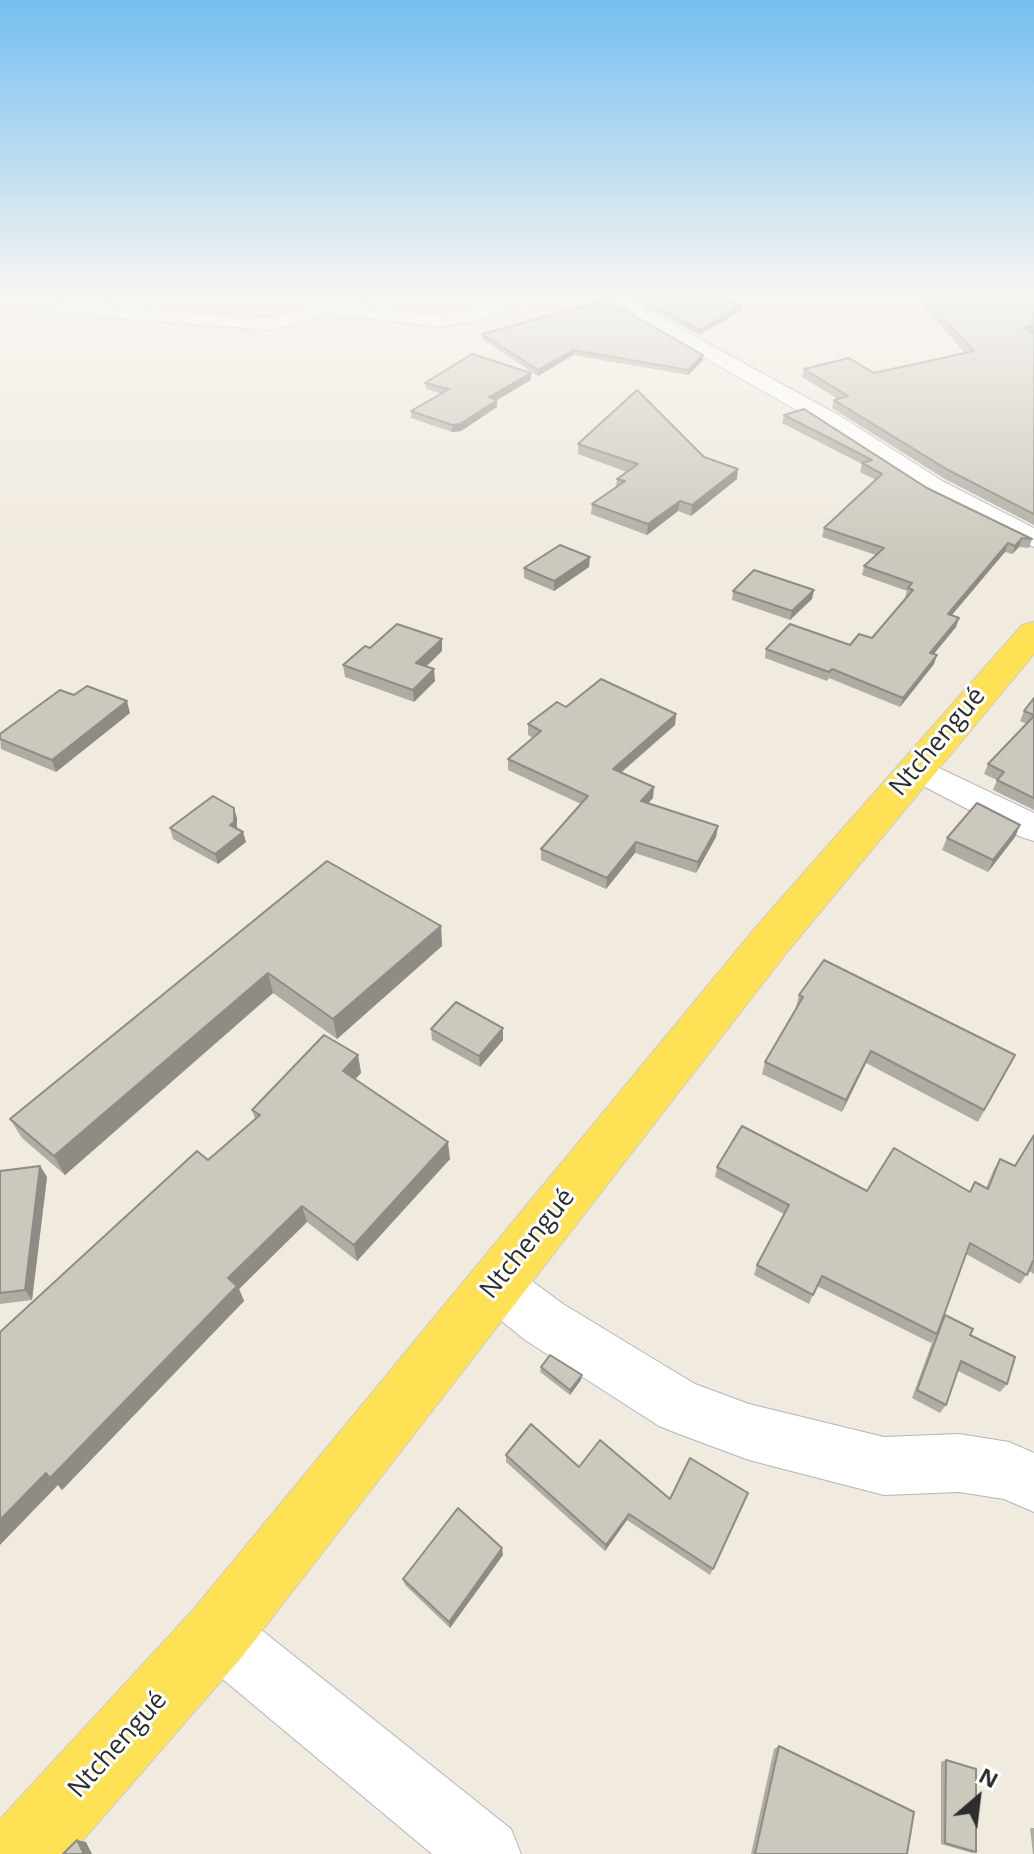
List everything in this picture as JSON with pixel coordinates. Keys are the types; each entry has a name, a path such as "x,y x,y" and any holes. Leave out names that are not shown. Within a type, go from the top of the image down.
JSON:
{"main road":[{"name":"Ntchengué","path":"20,1854 217,1634 772,939 1034,632"}],"street":[{"path":"765,384 832,421 935,488 1034,539"},
{"path":"916,768 1034,828"},
{"path":"495,1284 544,1322 679,1406 749,1432 884,1466 959,1463 1009,1471 1034,1483"},
{"path":"217,1634 486,1854"}],"building":[{"path":"427,384 513,384 489,397 497,400 460,424 452,425 411,411 449,389"},
{"path":"828,384 1034,384 1034,514 948,470 834,400 848,396"},
{"path":"637,390 704,457 738,469 692,505 680,501 648,524 592,504 625,481 617,479 638,464 578,444"},
{"path":"804,409 927,488 1032,539 1022,538 1015,546 1008,543 948,614 959,618 930,653 937,655 903,698 832,669 829,672 766,649 790,624 850,645 859,634 872,638 913,590 908,588 912,583 864,566 884,548 824,528 882,474 862,463 872,460 784,415"},
{"path":"560,545 590,557 554,581 524,568"},
{"path":"754,570 814,590 792,611 733,591"},
{"path":"397,624 442,639 416,663 434,669 413,690 343,665 365,646 370,648"},
{"path":"601,679 676,714 613,769 654,787 641,801 718,826 698,862 636,842 607,878 541,849 588,796 508,759 541,731 528,724 557,702 566,707"},
{"path":"87,686 127,701 52,760 0,739 0,734 60,690 74,695"},
{"path":"1034,698 1034,715 1024,711"},
{"path":"1034,716 1034,798 997,780 1004,772 988,764"},
{"path":"213,796 234,808 234,822 230,825 243,832 215,854 170,828"},
{"path":"977,803 1020,825 993,860 947,838"},
{"path":"327,861 441,926 333,1019 268,973 54,1156 10,1119"},
{"path":"824,960 1015,1055 984,1110 871,1051 846,1100 765,1062 803,997 799,995"},
{"path":"456,1002 503,1028 479,1056 431,1029"},
{"path":"324,1035 358,1055 343,1071 448,1142 354,1245 302,1206 228,1278 237,1286 50,1478 46,1473 0,1520 0,1332 197,1151 208,1160 260,1115 252,1110"},
{"path":"742,1126 867,1191 894,1148 970,1192 975,1182 988,1189 1000,1159 1015,1166 1034,1135 1034,1261 1027,1275 970,1243 937,1334 822,1276 813,1295 757,1265 789,1205 717,1167"},
{"path":"40,1166 25,1290 0,1293 0,1171"},
{"path":"945,1315 973,1329 970,1335 1015,1357 1007,1384 961,1361 946,1405 917,1390"},
{"path":"550,1355 582,1375 570,1390 541,1367"},
{"path":"531,1424 579,1467 600,1440 670,1499 690,1458 748,1493 713,1569 629,1514 606,1545 506,1455"},
{"path":"458,1508 502,1548 449,1622 403,1579"},
{"path":"779,1746 914,1812 907,1854 755,1854"},
{"path":"946,1760 976,1769 976,1852 945,1843"},
{"path":"77,1840 84,1854 63,1854"}]}
